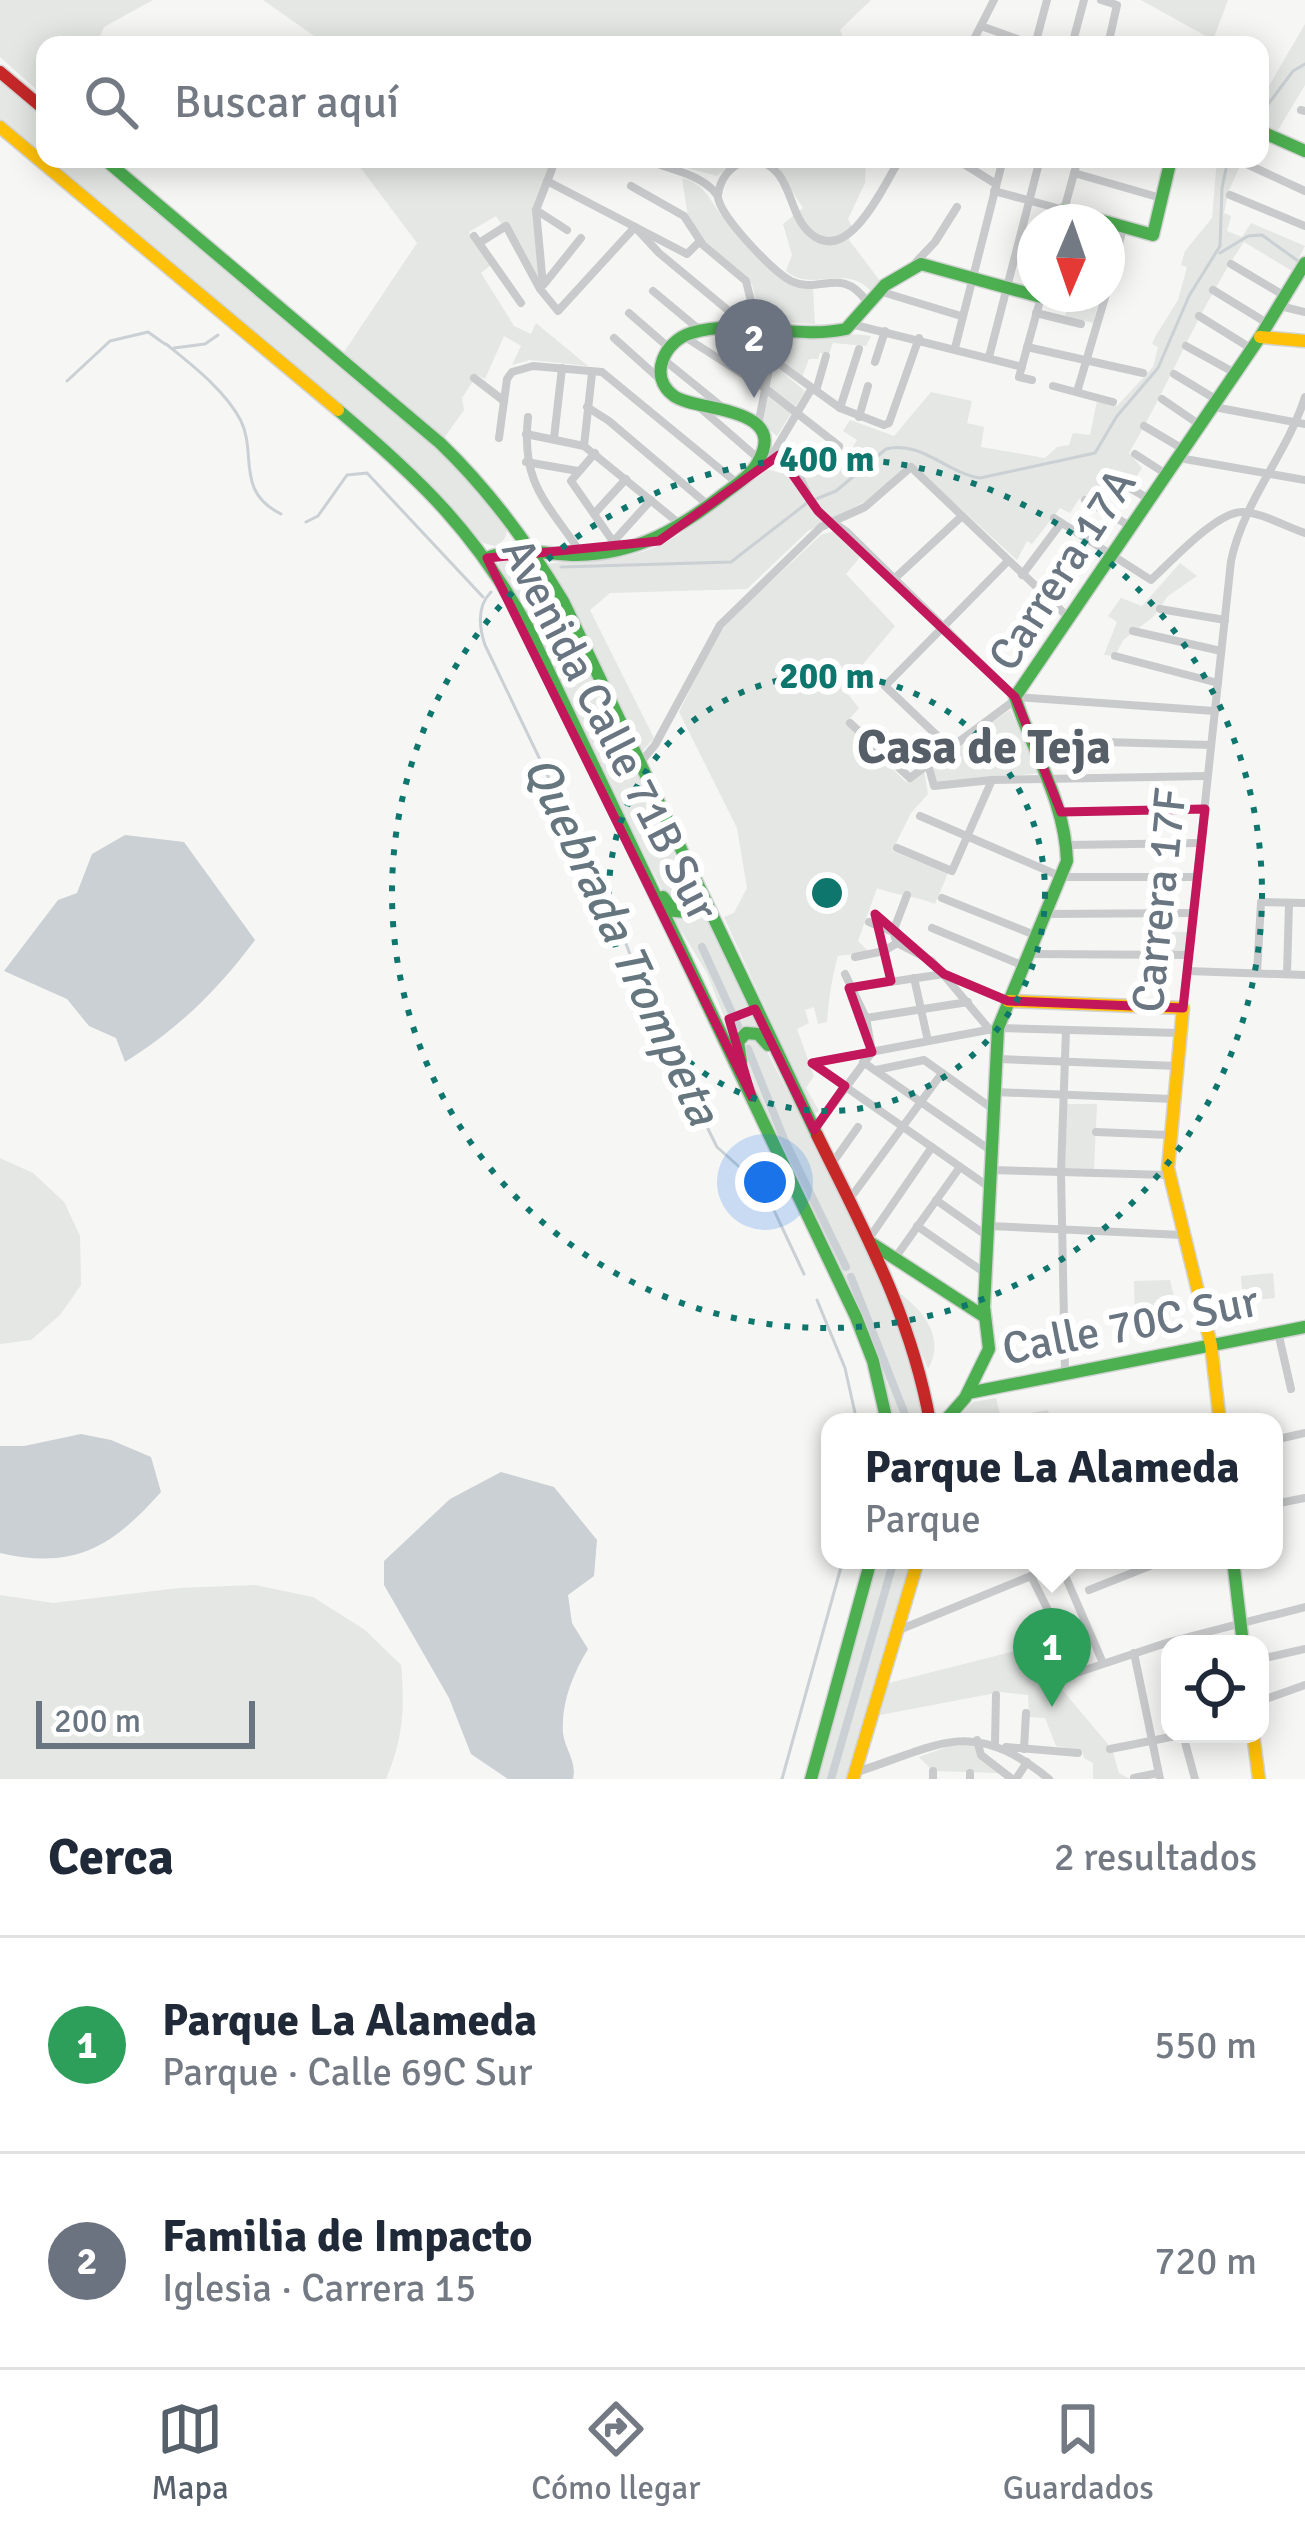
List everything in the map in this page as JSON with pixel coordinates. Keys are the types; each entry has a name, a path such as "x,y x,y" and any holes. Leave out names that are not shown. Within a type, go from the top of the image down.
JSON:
{"main road":[{"path":"0,72 36,102"},
{"name":"Avenida Calle 71B Sur","path":"0,127 36,157"},
{"path":"1269,135 1305,151"},
{"name":"Avenida Calle 71B Sur","path":"49,168 415,475 487,558 528,628 837,1279 871,1353 885,1413"},
{"name":"Avenida Calle 71B Sur","path":"115,168 455,456 490,493 535,554 563,601 868,1240 913,1340 928,1413"},
{"path":"1125,226 1153,235 1168,168"},
{"path":"487,558 504,551 582,554 659,541 683,527 766,457 758,425 743,413 698,406 675,396 664,383 664,352 685,337 752,326 833,332 855,325 879,291 911,267 933,265 1017,289"},
{"name":"Carrera 17A","path":"951,1413 968,1393 988,1349 994,1029 1062,877 1067,845 1051,779 1015,699 1302,273"},
{"path":"1260,337 1305,341"},
{"path":"639,859 670,908 686,913 692,910 695,896 680,847"},
{"path":"1008,1001 1184,1008"},
{"name":"Carrera 17F","path":"1184,1008 1169,1175 1211,1345 1219,1413"},
{"path":"752,1097 738,1047 746,1033 763,1038 789,1078"},
{"path":"868,1240 986,1317"},
{"name":"Calle 70C Sur","path":"968,1393 1305,1327"},
{"path":"811,1779 869,1569"},
{"path":"854,1776 915,1569"},
{"path":"1234,1569 1242,1635"},
{"path":"1254,1743 1259,1779"}],"street":[{"path":"976,36 994,0"},
{"path":"1037,36 1047,0"},
{"path":"1074,36 1084,0"},
{"path":"1101,0 1117,5 1110,36"},
{"path":"981,26 997,36"},
{"path":"662,168 692,176 718,195"},
{"path":"732,168 721,181 722,208 788,278 799,284 847,283 860,290 868,303"},
{"path":"769,168 783,181 809,232 826,240 845,235 870,212 895,168"},
{"path":"968,168 995,188 1037,204"},
{"path":"955,348 1001,168"},
{"path":"989,357 1038,168"},
{"path":"1065,204 1075,168"},
{"path":"1255,168 1305,191"},
{"path":"542,287 536,210 552,169"},
{"path":"1074,173 1161,198"},
{"path":"547,181 687,254 700,241"},
{"path":"631,186 688,219 700,241 749,285 752,326"},
{"path":"1230,195 1305,226"},
{"path":"911,267 935,242 957,207"},
{"path":"536,210 567,230"},
{"path":"521,303 477,240 506,226 558,310 635,227"},
{"path":"635,227 659,253 752,326"},
{"path":"542,287 581,238"},
{"path":"1231,264 1305,312"},
{"path":"653,290 702,332"},
{"path":"1213,290 1260,337"},
{"path":"879,291 961,316"},
{"path":"1077,392 1099,312"},
{"path":"629,313 724,409"},
{"path":"1020,372 1036,313 1081,324"},
{"path":"1199,316 1260,337"},
{"path":"855,325 989,357 1032,380"},
{"path":"729,328 840,408 884,425 889,423 919,338"},
{"path":"875,362 885,331"},
{"path":"685,337 766,388 839,446"},
{"path":"614,338 664,383"},
{"path":"1186,346 1235,373"},
{"path":"1027,347 1143,373"},
{"path":"840,408 860,349"},
{"path":"758,425 772,356"},
{"path":"766,457 814,389 826,356"},
{"path":"499,438 512,372 527,367 597,372 737,483"},
{"path":"554,438 562,368"},
{"path":"584,446 586,407 597,372"},
{"path":"1174,374 1215,403 1301,424"},
{"path":"474,378 504,401"},
{"path":"859,417 868,386"},
{"path":"1053,386 1113,402"},
{"name":"Carrera 17F","path":"1184,1008 1234,545 1266,473 1301,424 1305,397"},
{"path":"1162,399 1200,424"},
{"path":"698,406 766,457 788,460 800,472 818,512 833,521 1015,699"},
{"path":"586,407 709,506"},
{"path":"527,417 526,462 532,481 582,554"},
{"path":"1144,426 1180,453 1305,480"},
{"path":"526,434 584,446 683,527"},
{"path":"595,453 571,481 616,546 651,500"},
{"path":"1135,454 1166,474"},
{"path":"526,462 579,472"},
{"path":"640,763 655,745 720,625 776,568 833,521 865,507 911,467 1068,617"},
{"path":"594,514 626,478"},
{"path":"1121,483 1149,499"},
{"path":"1085,500 1130,526"},
{"path":"1022,575 1058,520 1151,580 1233,513 1246,512 1305,533"},
{"path":"894,579 962,516"},
{"path":"949,747 886,686 1008,561"},
{"path":"1160,608 1225,620"},
{"path":"1133,631 1221,651"},
{"path":"1115,656 1218,683"},
{"path":"850,723 910,778 1015,699 1215,711"},
{"path":"1033,740 1212,745"},
{"path":"928,764 932,786 992,780 1207,776"},
{"path":"897,848 952,871 992,780"},
{"path":"1060,812 1205,809"},
{"path":"920,816 1062,877 1196,877"},
{"path":"1067,845 1200,843"},
{"path":"907,895 893,932 897,944 926,957 994,1029"},
{"path":"942,898 1036,936"},
{"path":"1287,974 1288,903"},
{"path":"1256,973 1261,904 1305,903"},
{"path":"1046,914 1193,913"},
{"path":"869,922 893,932"},
{"path":"932,928 1026,960 1189,955"},
{"path":"855,957 897,944"},
{"path":"884,951 891,981"},
{"path":"1187,971 1305,975"},
{"path":"845,974 866,1018 872,1052"},
{"path":"849,988 944,974 1008,1001"},
{"path":"914,978 928,1041"},
{"path":"866,1018 969,1001"},
{"path":"989,1187 812,1063 994,1029 1181,1033"},
{"path":"1065,1373 1061,1172 1066,1030"},
{"path":"814,1130 872,1052"},
{"path":"996,1058 1177,1066"},
{"path":"876,1070 924,1060 993,1109"},
{"path":"863,1062 991,1150"},
{"path":"849,1202 942,1073"},
{"path":"994,1092 1173,1099"},
{"path":"831,1165 858,1127"},
{"path":"1096,1132 1169,1135"},
{"path":"868,1240 932,1147"},
{"path":"894,1258 960,1166"},
{"path":"990,1170 1169,1175"},
{"path":"936,1200 987,1231 1182,1235"},
{"path":"917,1226 986,1273"},
{"path":"1278,1332 1291,1389"},
{"path":"898,1631 1048,1569"},
{"path":"1068,1569 1103,1663"},
{"path":"1089,1590 1142,1569"},
{"path":"1031,1576 1079,1672"},
{"path":"1199,1635 1305,1607"},
{"path":"1046,1683 1161,1646"},
{"path":"1269,1657 1305,1649"},
{"path":"1134,1654 1159,1776 1134,1778"},
{"path":"1269,1699 1305,1685"},
{"path":"996,1695 1000,1745"},
{"path":"1024,1749 1025,1713"},
{"path":"977,1739 981,1755 1009,1777 1028,1762"},
{"path":"854,1776 947,1744 977,1739 1078,1753"},
{"path":"1110,1750 1161,1740"},
{"path":"1186,1743 1195,1779"},
{"path":"1000,1745 1049,1779"}],"highlighted area":[{"path":"779,455 818,511 1015,697 1061,812 1205,809 1183,1008 1008,1001 944,974 875,914 891,981 849,988 872,1052 812,1063 845,1086 814,1130 755,1009 729,1019 752,1097 487,558 659,541"}],"shaded area":[{"path":"0,0 153,0 104,27 100,36 36,36 36,89 0,57"},
{"path":"263,0 871,0 840,30 842,36 314,36"},
{"path":"1141,0 1228,0 1214,36 1206,36"},
{"path":"1305,24 1305,85 1278,130 1269,129 1269,86"},
{"path":"0,77 36,108 36,150 0,120"},
{"path":"56,168 108,168 433,441 505,521 504,539 495,546 483,543"},
{"path":"361,168 553,168 534,212 542,278 538,279 496,216 469,232 491,265 481,273 514,326 531,334 536,323 588,366 530,360 512,365 521,346 504,336 485,379 477,375 462,398 464,410 444,438 344,352 417,243"},
{"path":"687,168 726,168 717,176"},
{"path":"777,168 866,168 865,183 848,219 849,240 880,281 870,290 850,279 807,280 786,271 792,255 783,224 803,208"},
{"path":"1216,168 1239,168 1224,213 1231,216 1227,231 1242,237 1251,223 1305,246 1292,271 1244,242 1129,453 1142,468 1130,486 1120,481 1079,499 1070,513 1060,508 1032,544 1027,541 1017,560 913,465 866,501 808,531 747,589 610,593 590,610 654,738 641,753 548,564 615,558 657,546 694,525 760,468 791,475 808,466 815,454 831,463 842,447 850,452 857,440 843,431 850,420 894,436 931,392 972,401 967,423 984,427 981,447 1045,458 1057,447 1069,445 1073,433 1090,435 1097,401 1117,406 1153,367 1158,347 1152,344 1178,300 1187,267 1181,265 1185,251 1212,218"},
{"path":"682,178 702,189 762,263 787,281 813,289 815,324 761,321 752,284 707,244 688,217"},
{"path":"1066,312 1096,312 1093,323 1065,316"},
{"path":"789,332 871,336 866,346 833,343 829,354 809,359 802,377 776,356"},
{"path":"775,366 805,391 777,436 762,424"},
{"path":"834,531 861,556 846,574 895,626 843,688 859,708 846,723 906,782 924,770 928,794 911,813 892,851 948,873 935,904 877,888 858,941 869,952 838,956 827,1022 818,1024 814,1007 805,1010 809,1023 797,1029 814,1076 806,1088 819,1111 813,1114 724,917 734,913 747,888 737,828 679,712 729,620 821,535"},
{"path":"506,558 533,561 545,582 655,808 690,892 687,908 668,901 496,565"},
{"path":"1180,563 1197,576 1168,596 1153,617 1123,640 1115,656 1104,655 1117,622 1108,616 1121,598 1142,606"},
{"path":"1010,710 1041,773 936,784 933,763"},
{"path":"125,835 184,842 255,940 196,1007 125,1062 116,1038 89,1026 67,999 4,971 58,900 77,893 92,854"},
{"path":"702,903 759,1027 733,1040 707,973 674,919 694,916"},
{"path":"1148,931 1187,932 1185,953 1143,951"},
{"path":"744,1039 761,1040 857,1226 899,1324 923,1413 888,1413 742,1051"},
{"path":"1067,1104 1097,1104 1094,1169 1065,1169"},
{"path":"0,1158 33,1173 64,1202 80,1236 81,1285 60,1315 31,1340 0,1344"},
{"path":"1273,1273 1275,1298 1243,1301 1241,1276"},
{"path":"1170,1280 1178,1313 1135,1321 1134,1281"},
{"path":"898,1292 916,1307 933,1336 928,1369"},
{"path":"996,1398 1000,1413 963,1413 973,1402"},
{"path":"81,1434 111,1440 151,1457 161,1492 126,1527 90,1550 50,1558 0,1553 0,1446"},
{"path":"501,1472 554,1487 597,1540 594,1576 568,1595 572,1623 588,1649 564,1710 563,1733 573,1779 508,1779 471,1754 449,1698 384,1585 384,1561 450,1499"},
{"path":"874,1569 909,1569 848,1779 815,1779"},
{"path":"255,1585 313,1597 365,1630 401,1665 401,1723 386,1779 0,1779 0,1595 53,1603 179,1588"},
{"path":"1027,1648 1112,1749 1119,1773 1130,1779 1093,1779 1093,1763 1082,1751 1056,1746 1045,1718 1029,1717 1028,1695 1001,1692 880,1715 889,1683"},
{"path":"974,1744 978,1755 999,1773 933,1771 919,1757 947,1747"}],"waterway":[{"name":"Quebrada Trompeta","path":"1269,103 1293,71 1305,64"},
{"name":"Quebrada Trompeta","path":"816,499 836,491 886,449 911,449 980,478 1095,453 1117,416 1158,368 1189,296 1220,246 1226,168"},
{"path":"1220,253 1248,236 1262,235 1298,261"},
{"path":"67,381 110,341 148,332 165,344"},
{"path":"174,348 205,344 218,335"},
{"path":"166,344 208,379 235,410 245,434 252,483 267,505 281,514"},
{"path":"306,522 318,516 347,475 367,473 483,597"},
{"name":"Quebrada Trompeta","path":"561,567 731,562 807,503"},
{"name":"Quebrada Trompeta","path":"491,592 480,617 485,645 616,918 645,993 717,1147 764,1189 804,1274"},
{"path":"702,947 738,1026"},
{"path":"748,1049 784,1139 846,1267"},
{"path":"851,1277 904,1413"},
{"path":"817,1300 845,1368 855,1413"},
{"path":"782,1779 840,1569"},
{"path":"831,1779 891,1569"}],"traffic: fast":[{"path":"1269,135 1305,151"},
{"path":"115,168 440,443 522,538 563,601 817,1135"},
{"path":"1125,227 1153,235 1169,168"},
{"path":"952,1413 965,1398 989,1349 984,1307 998,1028 1067,861 1061,818 1015,697 1260,337 1305,263"},
{"path":"487,558 520,551 599,554 638,544 691,518 752,471 764,443 761,430 751,420 685,401 666,388 663,360 682,337 730,328 846,329 885,285 921,264 1017,290"},
{"path":"338,410 444,509 488,563 528,628 856,1317 885,1413"},
{"path":"663,897 674,911 689,912 695,900 692,883"},
{"path":"741,1061 738,1042 746,1033 758,1034 768,1045"},
{"path":"871,1243 985,1317"},
{"path":"968,1393 1305,1327"},
{"path":"811,1779 869,1569"},
{"path":"1234,1569 1242,1635"}],"traffic: slow":[{"path":"0,127 36,157"},
{"path":"49,168 338,410"},
{"path":"1260,337 1305,341"},
{"path":"1008,1001 1183,1008 1168,1168 1211,1345 1219,1413"},
{"path":"853,1779 915,1569"},
{"path":"1254,1743 1259,1779"}],"traffic: jam":[{"path":"0,72 36,102"},
{"path":"817,1135 898,1309 928,1413"}],"place":[{"name":"Familia de Impacto","path":"754,398"},
{"name":"Parque La Alameda","path":"1052,1707"}],"district":[{"name":"Casa de Teja","path":"984,746"}]}
